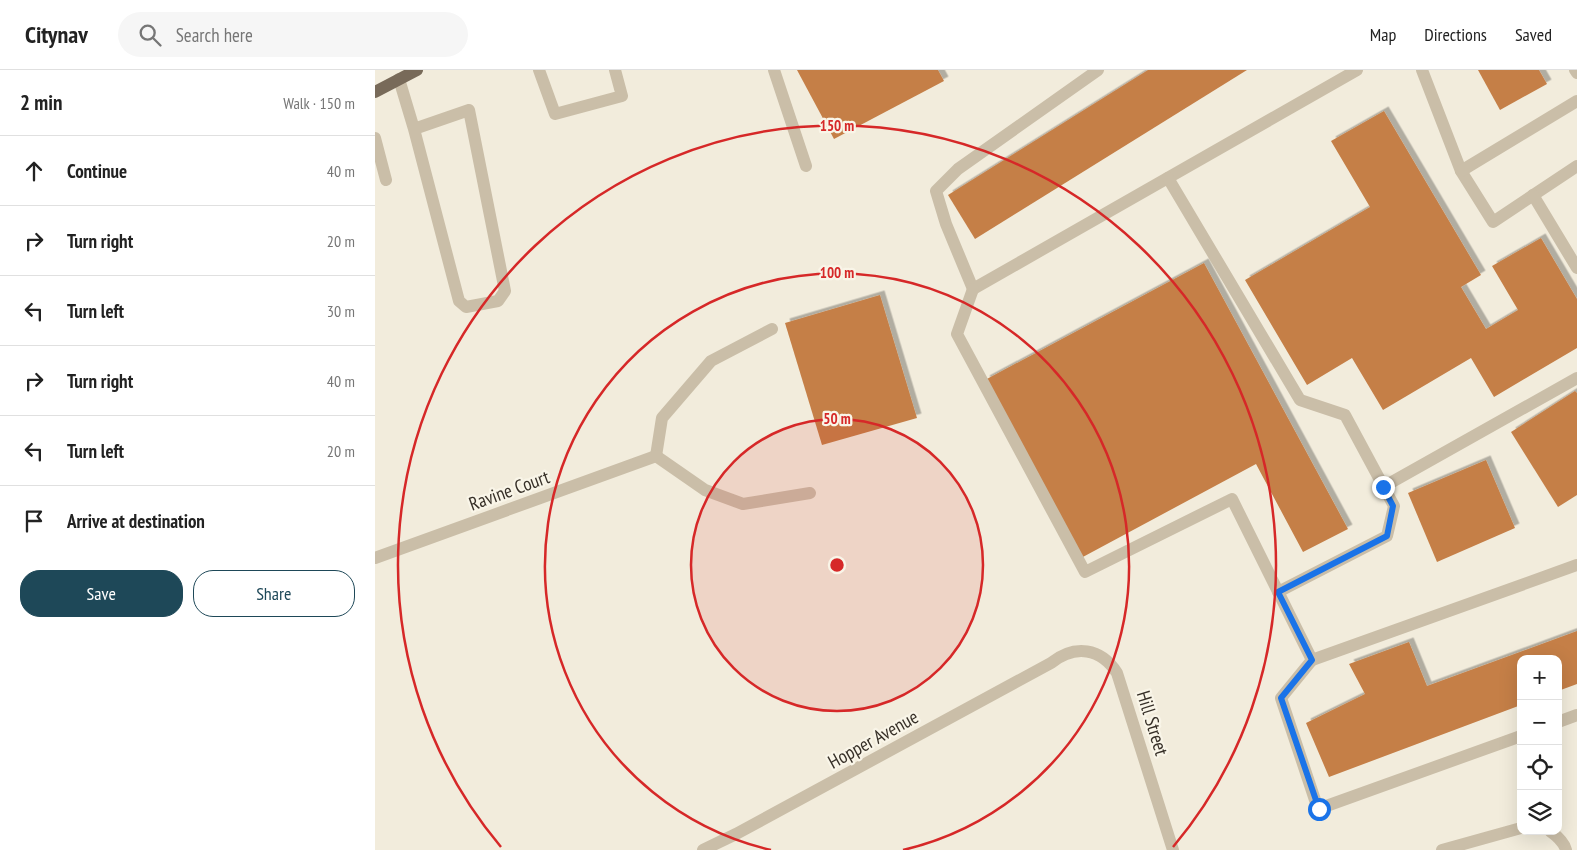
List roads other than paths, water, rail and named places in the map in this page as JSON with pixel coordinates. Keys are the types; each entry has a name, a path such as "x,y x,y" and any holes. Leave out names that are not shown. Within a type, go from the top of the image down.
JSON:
{"main road":[{"path":"375,92 417,70"}],"street":[{"path":"539,70 555,114 623,96 615,70"},
{"path":"774,70 806,166"},
{"path":"973,289 946,224 936,191 958,169 1098,70"},
{"path":"1312,660 1232,499 1085,572 957,334 973,289 1357,70"},
{"path":"1422,70 1461,171 1493,222 1577,166"},
{"path":"399,79 415,129 459,301 466,308 499,301 505,290 469,110 415,129"},
{"path":"1461,171 1577,101"},
{"path":"375,138 386,180"},
{"path":"1168,178 1300,400 1345,415 1393,506 1387,536 1278,592"},
{"path":"1533,195 1577,268"},
{"path":"772,329 711,361 662,418 656,456 705,490 743,504 810,493"},
{"path":"1383,487 1577,378"},
{"name":"Ravine Court","path":"375,558 656,456"},
{"path":"1517,737 1319,809 1281,698 1312,660 1577,564"},
{"name":"Hill Street","path":"1059,657 1071,652 1085,650 1098,654 1110,662 1117,673 1173,850"},
{"name":"Hopper Avenue","path":"703,850 1043,668 1059,657"},
{"path":"1562,721 1577,715"},
{"path":"1442,850 1517,829"},
{"path":"1556,835 1566,850"}]}
